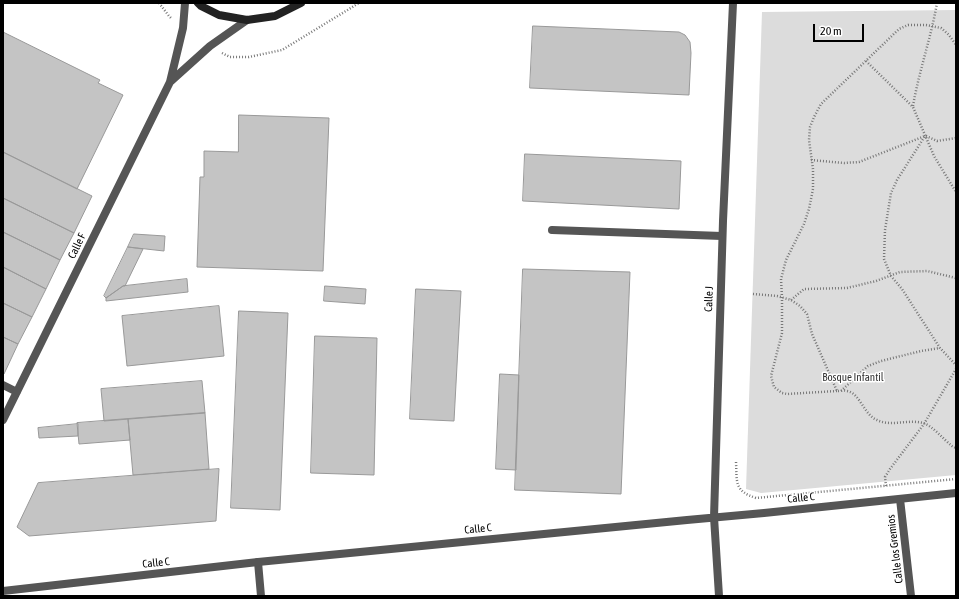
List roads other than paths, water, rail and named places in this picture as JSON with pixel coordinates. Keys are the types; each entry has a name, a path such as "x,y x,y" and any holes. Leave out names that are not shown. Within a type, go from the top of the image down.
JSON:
{"street":[{"name":"Calle F","path":"3,420 170,82 183,28 185,3"},
{"path":"198,3 219,15 247,20 275,16 301,3"},
{"name":"Calle J","path":"719,596 714,518 722,236 733,3"},
{"name":"Calle F","path":"170,82 210,46 247,20"},
{"path":"552,230 722,236"},
{"path":"3,385 17,392"},
{"name":"Calle C","path":"3,591 258,562 764,514 956,493"},
{"name":"Calle los Gremios","path":"900,499 912,596"},
{"path":"258,562 261,596"}],"park label":[{"name":"Bosque Infantil","path":"853,378"}]}
